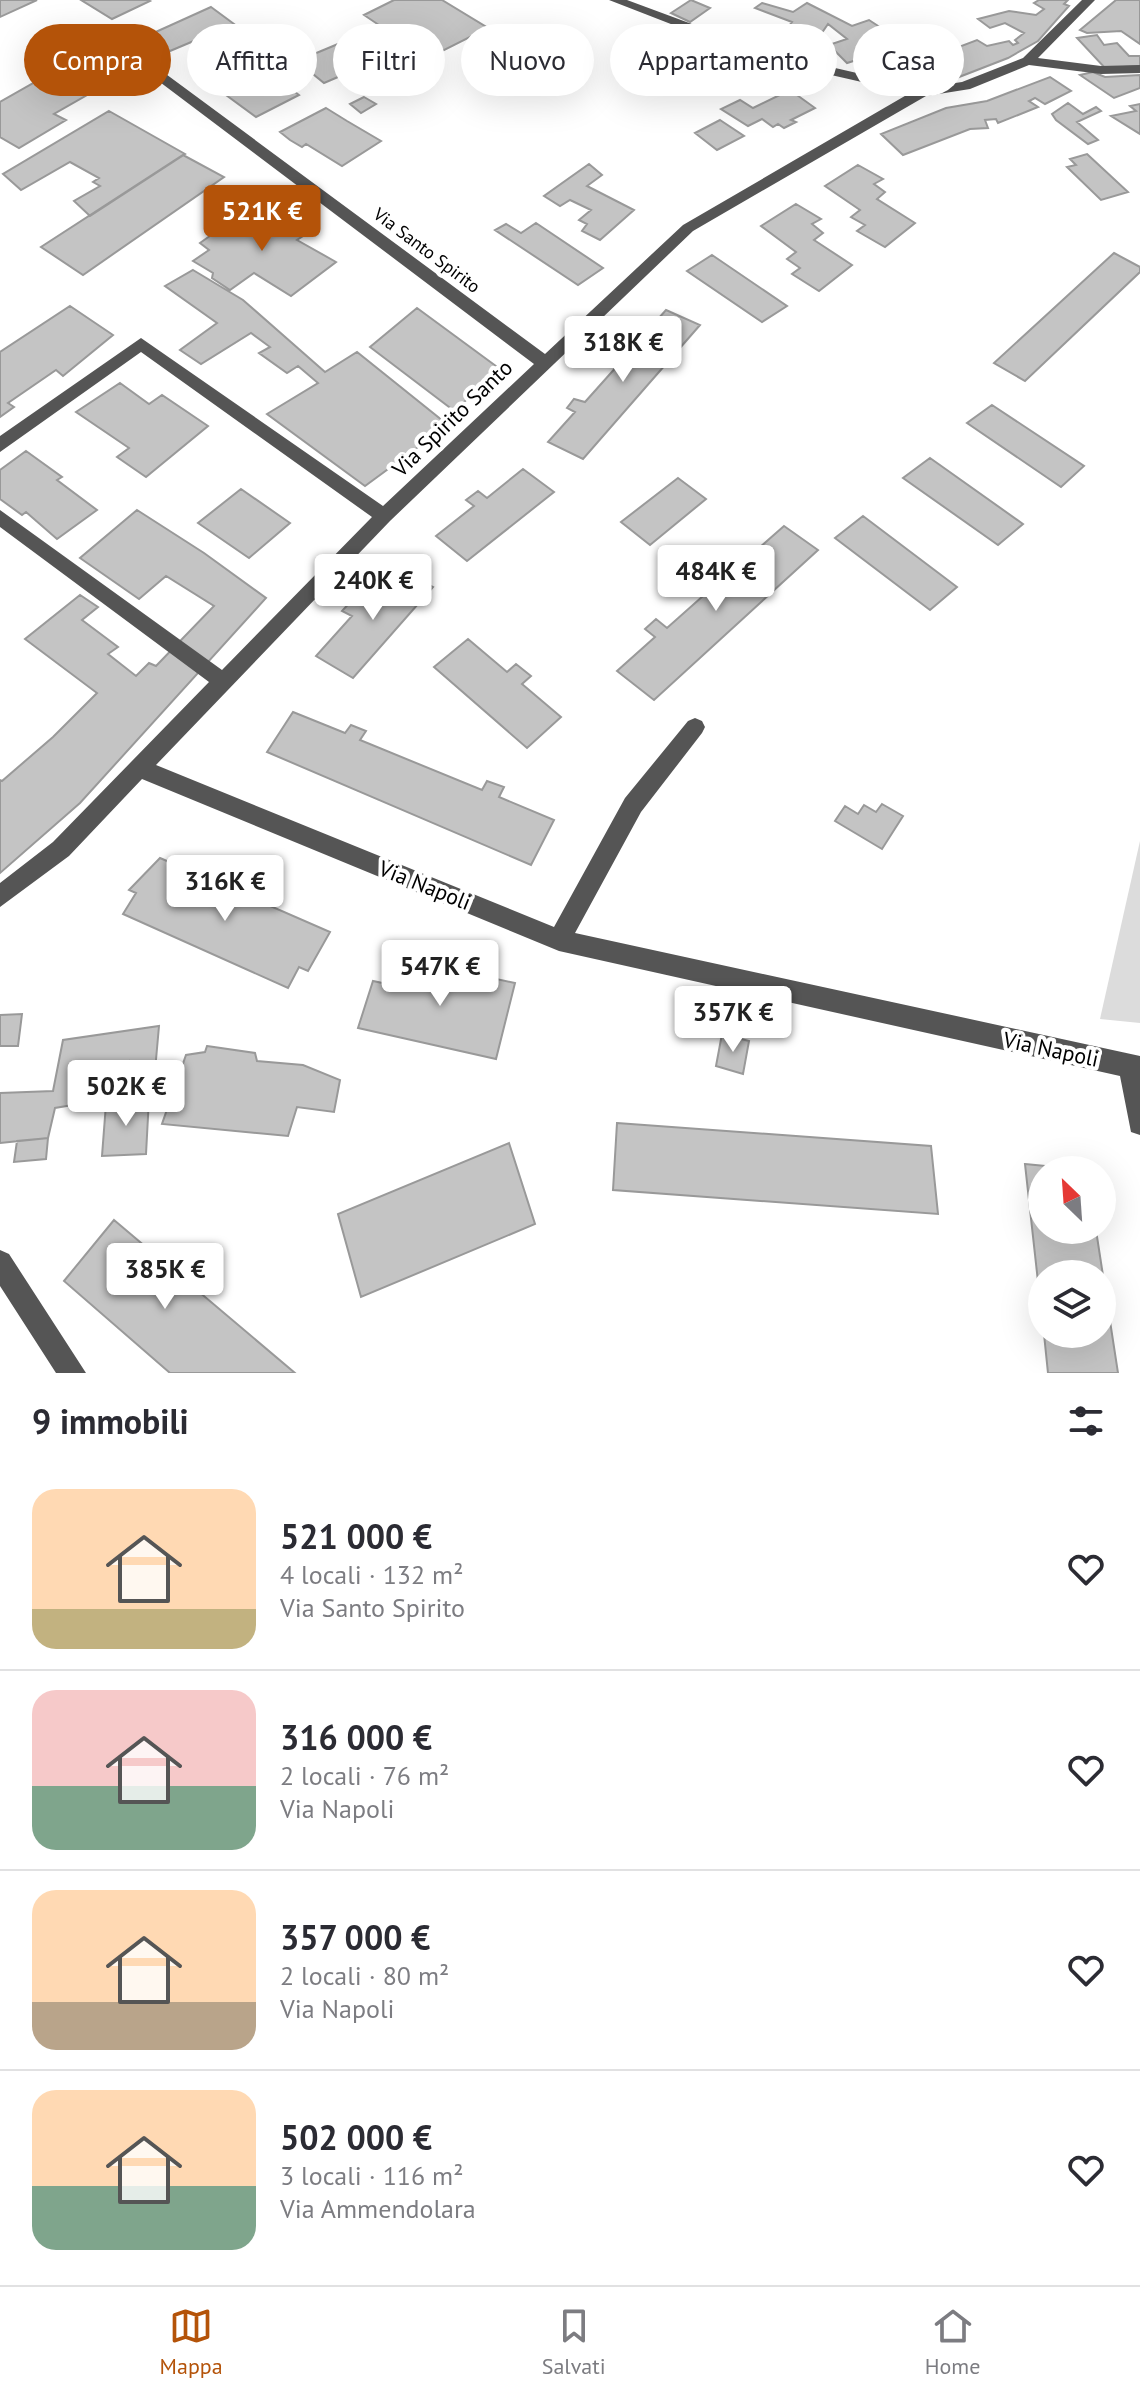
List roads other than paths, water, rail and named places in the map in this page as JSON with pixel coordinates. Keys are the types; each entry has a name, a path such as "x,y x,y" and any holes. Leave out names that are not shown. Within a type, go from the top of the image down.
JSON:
{"street":[{"path":"615,0 766,56 853,76"},
{"path":"1028,61 1089,0"},
{"path":"1028,61 1101,70 1140,69"},
{"name":"Via Spirito Santo","path":"964,86 1028,61"},
{"name":"Via Santo Spirito","path":"171,85 545,363"},
{"name":"Via Spirito Santo","path":"0,896 61,849 384,516 688,228 915,96"},
{"path":"0,445 141,344 384,516"},
{"path":"0,517 224,682"},
{"path":"559,940 633,805 695,727"},
{"name":"Via Napoli","path":"141,769 559,940 1135,1067"},
{"path":"1135,1067 1140,1123"},
{"path":"0,1263 72,1373"}]}
